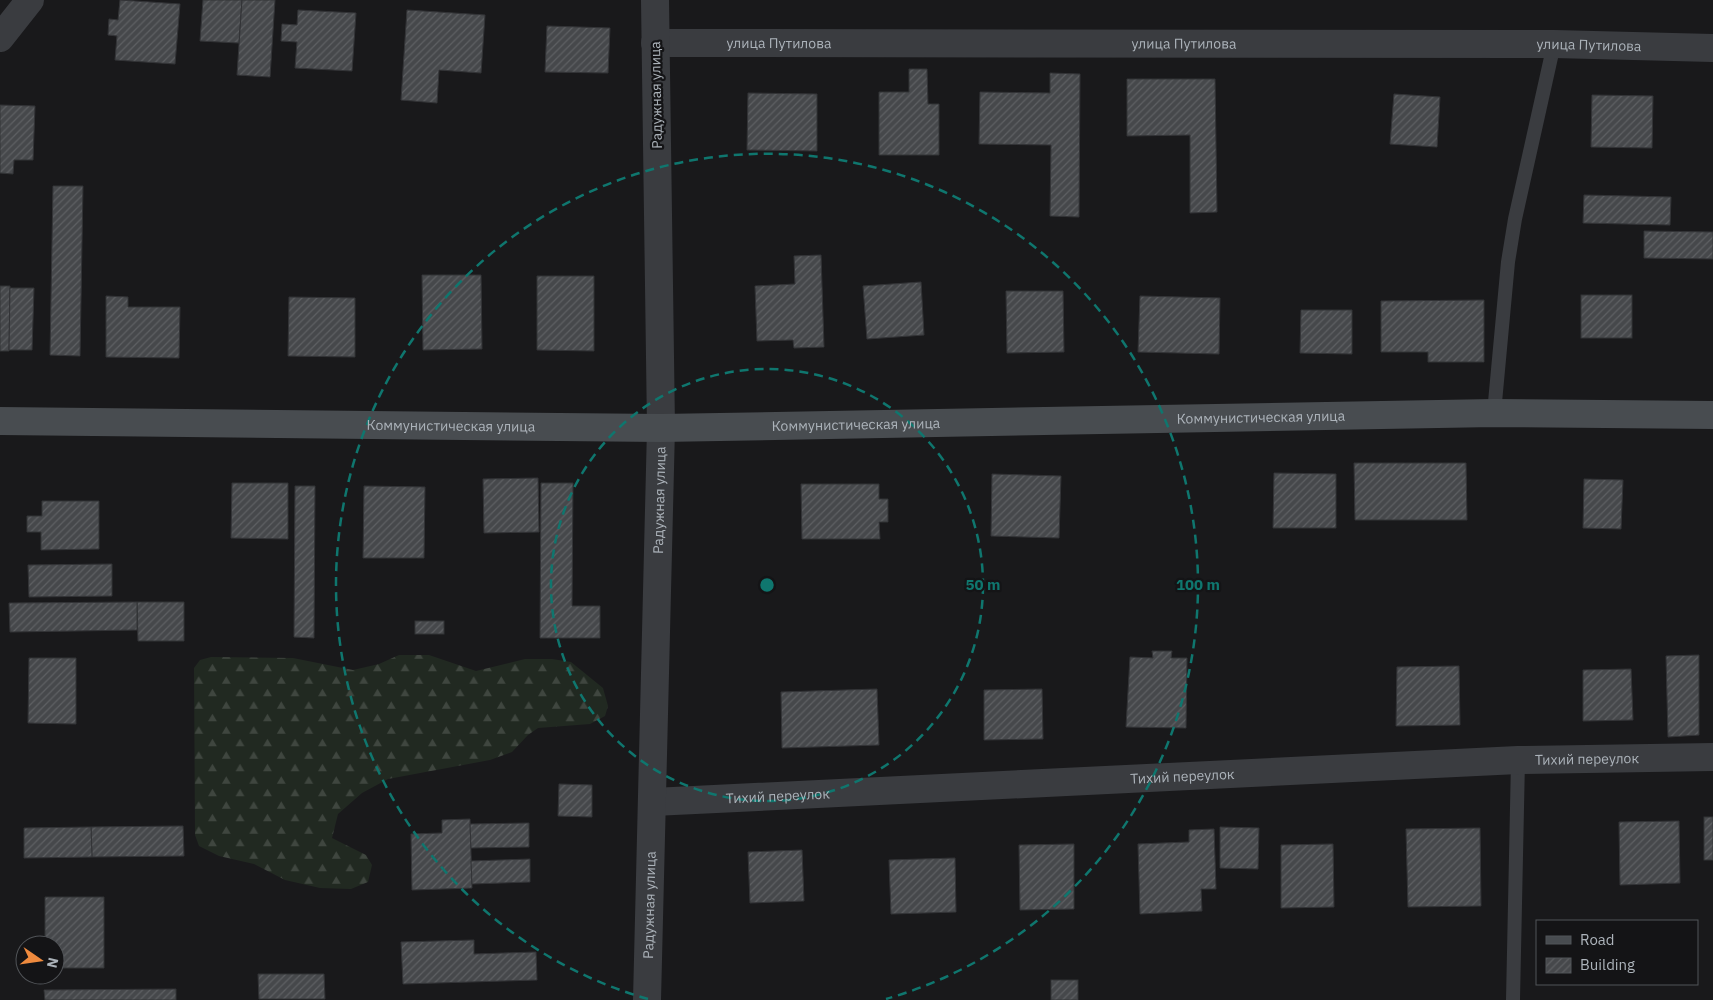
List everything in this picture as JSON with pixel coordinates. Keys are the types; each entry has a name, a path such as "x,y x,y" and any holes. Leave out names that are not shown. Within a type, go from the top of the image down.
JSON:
{"street":[{"path":"0,38 30,0"},
{"name":"Радужная улица","path":"647,1000 661,428 655,0"},
{"name":"улица Путилова","path":"655,44 1554,44 1713,48"},
{"name":"Коммунистическая улица","path":"0,421 661,428 1494,413 1713,415"},
{"name":"Тихий переулок","path":"652,802 1518,760 1713,757"}],"lane":[{"path":"1494,413 1508,262 1515,219 1554,44"},
{"path":"1513,1000 1518,760"}],"green space":[{"path":"399,655 429,655 476,671 525,659 552,659 571,662 603,688 608,706 605,716 590,724 538,728 528,735 512,752 490,760 388,779 362,793 338,814 332,838 366,855 372,865 368,882 351,889 320,888 285,880 254,864 219,856 199,846 195,835 194,668 200,660 211,657 293,658 353,670 379,664"}],"building":[{"path":"120,0 180,4 175,64 115,60 117,36 108,35 109,19 118,20"},
{"path":"203,0 242,0 239,43 200,41"},
{"path":"242,0 275,0 270,77 237,75"},
{"path":"298,10 356,13 352,71 295,68 297,42 281,41 282,24 297,25"},
{"path":"407,10 485,15 481,73 439,70 437,103 401,100"},
{"path":"547,26 610,28 608,73 545,72"},
{"path":"909,69 927,69 928,104 939,104 939,155 879,155 879,92 909,92"},
{"path":"1050,73 1080,74 1079,217 1050,216 1051,145 979,144 980,92 1050,93"},
{"path":"1127,79 1215,79 1217,212 1190,213 1190,135 1127,136"},
{"path":"748,93 817,94 817,151 747,150"},
{"path":"1394,94 1440,97 1437,147 1390,144"},
{"path":"1592,95 1653,96 1652,148 1591,147"},
{"path":"0,105 35,106 33,160 14,160 13,174 0,173"},
{"path":"53,186 83,186 80,356 50,355"},
{"path":"1584,195 1671,197 1670,225 1583,223"},
{"path":"1644,231 1713,232 1713,259 1644,258"},
{"path":"821,255 824,347 794,348 793,340 757,341 755,286 795,284 794,256"},
{"path":"422,275 481,275 482,349 423,350"},
{"path":"537,276 594,276 594,351 537,350"},
{"path":"921,282 924,335 867,339 863,286"},
{"path":"0,286 10,286 9,351 0,351"},
{"path":"10,288 34,288 32,350 9,350"},
{"path":"1006,291 1063,291 1064,352 1007,353"},
{"path":"1581,295 1632,295 1632,338 1581,338"},
{"path":"106,296 128,297 128,307 180,307 179,358 106,357"},
{"path":"1140,296 1220,298 1219,354 1138,352"},
{"path":"289,297 355,298 355,357 288,356"},
{"path":"1484,300 1484,362 1428,362 1428,352 1381,352 1381,301"},
{"path":"1301,310 1352,310 1352,354 1300,353"},
{"path":"1354,463 1466,463 1467,520 1355,520"},
{"path":"1274,473 1336,474 1336,528 1273,528"},
{"path":"992,474 1061,476 1059,538 991,536"},
{"path":"538,478 539,532 484,533 483,479"},
{"path":"1584,479 1623,480 1621,529 1583,528"},
{"path":"232,483 288,483 288,539 231,538"},
{"path":"541,483 573,483 572,606 600,606 600,638 540,638"},
{"path":"801,484 879,484 879,499 888,499 888,522 879,522 880,539 802,539"},
{"path":"295,486 315,486 314,638 294,637"},
{"path":"364,486 425,487 424,558 363,558"},
{"path":"42,501 99,501 99,549 41,550 41,532 27,532 27,516 42,516"},
{"path":"112,564 112,596 29,597 28,565"},
{"path":"137,602 184,602 184,641 138,641"},
{"path":"137,602 137,630 10,632 9,603"},
{"path":"415,621 444,621 444,634 415,634"},
{"path":"1152,651 1172,651 1171,658 1187,658 1186,728 1126,727 1130,657 1153,658"},
{"path":"1699,655 1699,735 1668,737 1666,656"},
{"path":"29,658 76,658 76,724 28,723"},
{"path":"1459,666 1460,725 1396,726 1397,667"},
{"path":"1631,669 1633,720 1583,721 1583,670"},
{"path":"877,689 879,745 782,748 781,692"},
{"path":"1042,689 1043,739 984,740 984,690"},
{"path":"559,784 592,785 592,817 558,816"},
{"path":"1704,817 1713,817 1713,860 1704,860"},
{"path":"470,819 472,888 412,890 411,834 442,833 442,820"},
{"path":"1679,821 1680,883 1620,885 1619,822"},
{"path":"529,823 529,847 471,848 470,824"},
{"path":"183,826 184,856 92,857 91,827"},
{"path":"91,827 92,857 24,858 24,828"},
{"path":"1220,827 1259,828 1258,869 1220,868"},
{"path":"1480,828 1481,906 1408,907 1406,829"},
{"path":"1214,829 1216,889 1201,889 1202,911 1140,914 1138,844 1189,842 1189,830"},
{"path":"1074,844 1074,909 1020,910 1019,845"},
{"path":"1333,844 1334,907 1281,908 1281,845"},
{"path":"802,850 804,901 750,903 748,852"},
{"path":"955,858 956,912 891,914 889,860"},
{"path":"530,859 530,882 472,884 471,861"},
{"path":"45,897 104,897 104,968 65,968 65,935 45,935"},
{"path":"474,940 474,954 536,952 537,980 403,984 401,942"},
{"path":"258,974 324,974 325,999 259,999"},
{"path":"1051,980 1078,980 1078,1000 1051,1000"},
{"path":"176,989 176,1000 45,1000 44,990"}]}
